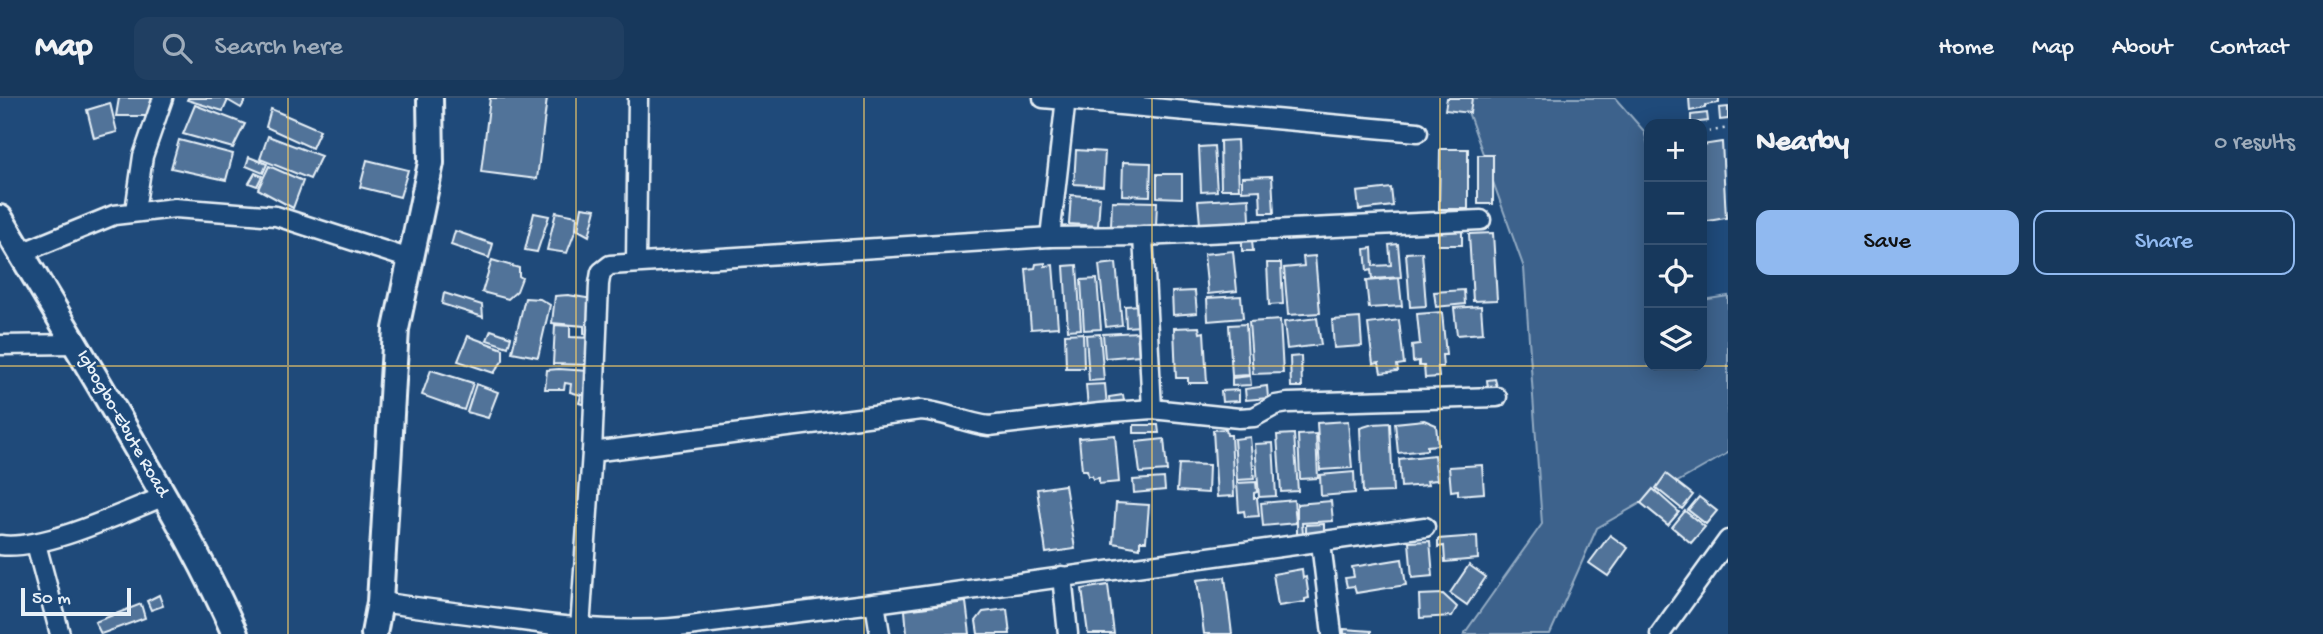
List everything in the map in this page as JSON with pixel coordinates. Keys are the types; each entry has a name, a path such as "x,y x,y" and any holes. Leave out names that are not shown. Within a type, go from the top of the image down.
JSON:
{"street":[{"path":"135,211 143,156 163,98"},
{"path":"374,634 380,602 396,329 432,163 430,98"},
{"path":"636,262 638,98"},
{"path":"1043,98 1418,132"},
{"path":"1050,237 1065,99"},
{"path":"21,253 114,215 175,208 276,216 410,259"},
{"name":"Igbogbo-Ebute Road","path":"0,218 165,496 214,585 235,634"},
{"path":"580,629 592,452 599,284 601,272 610,265 1050,237 1143,236 1481,220"},
{"path":"1143,236 1152,410"},
{"path":"0,345 76,344"},
{"path":"592,452 921,410 941,411 973,424 989,426 1152,410 1254,418 1276,405 1288,403 1497,397"},
{"path":"0,545 12,547 36,544 165,496"},
{"path":"380,602 580,629 635,634 689,631 703,624 876,603 1425,527"},
{"path":"1660,634 1728,540"},
{"path":"1321,543 1332,634"},
{"path":"36,544 60,634"},
{"path":"1062,576 1068,634"},
{"path":"876,603 880,634"}],"path":[{"path":"1707,131 1728,128"}],"shaded area":[{"path":"1463,98 1615,98 1644,131 1644,371 1707,371 1707,299 1728,296 1728,453 1597,528 1550,634 1464,634 1542,524 1524,268"}],"building":[{"path":"119,98 158,98 153,116 116,116"},
{"path":"224,98 247,98 241,108"},
{"path":"490,98 547,98 537,179 481,172"},
{"path":"1447,98 1472,98 1470,113 1445,110"},
{"path":"1689,98 1719,98 1719,103 1690,111"},
{"path":"187,100 228,100 223,111"},
{"path":"110,103 117,132 94,138 87,110"},
{"path":"195,105 245,124 233,148 183,134"},
{"path":"1728,107 1728,119 1720,120 1719,108"},
{"path":"271,109 320,130 312,148 266,127"},
{"path":"1707,113 1708,121 1691,119 1691,115"},
{"path":"268,136 321,156 310,179 260,159"},
{"path":"179,140 233,154 226,180 171,168"},
{"path":"1237,140 1239,189 1221,189 1220,141"},
{"path":"1722,142 1726,218 1707,221 1707,182 1707,144"},
{"path":"1214,146 1217,191 1201,192 1199,147"},
{"path":"1440,149 1468,149 1468,209 1439,209"},
{"path":"1076,150 1105,152 1103,186 1074,184"},
{"path":"1478,155 1493,155 1493,204 1478,204"},
{"path":"249,157 267,164 263,173 246,166"},
{"path":"367,160 408,170 400,197 360,187"},
{"path":"1123,162 1151,163 1150,196 1122,195"},
{"path":"269,166 303,181 293,208 258,189"},
{"path":"255,173 262,176 257,186 249,183"},
{"path":"1157,174 1182,174 1182,198 1157,197"},
{"path":"1272,176 1274,213 1261,213 1260,190 1242,191 1242,177"},
{"path":"1391,188 1393,206 1359,210 1357,192"},
{"path":"1071,195 1100,197 1098,226 1069,224"},
{"path":"1249,198 1250,221 1200,224 1198,201"},
{"path":"1112,201 1157,202 1156,227 1111,226"},
{"path":"582,207 596,209 589,236 578,230"},
{"path":"556,212 577,216 576,229 567,253 547,250"},
{"path":"534,213 549,216 537,252 525,250"},
{"path":"1438,230 1462,230 1462,245 1438,245"},
{"path":"455,231 493,244 489,258 451,245"},
{"path":"1493,233 1497,300 1473,301 1469,234"},
{"path":"1252,240 1253,251 1242,251 1242,241"},
{"path":"1398,244 1401,277 1372,279 1371,270 1367,271 1365,249 1372,248 1373,266 1391,265 1389,245"},
{"path":"1233,251 1237,291 1208,294 1204,254"},
{"path":"1422,252 1426,306 1410,307 1406,253"},
{"path":"1315,256 1320,313 1288,315 1284,268 1304,266 1303,257"},
{"path":"492,260 519,268 519,276 522,278 517,291 508,299 482,292"},
{"path":"1045,263 1045,266 1053,265 1058,327 1031,329 1026,269"},
{"path":"1116,263 1122,325 1106,327 1099,265"},
{"path":"1267,263 1281,263 1283,304 1269,305"},
{"path":"1077,265 1081,329 1068,330 1064,266"},
{"path":"1399,278 1402,306 1369,308 1366,281"},
{"path":"1097,279 1101,329 1084,330 1081,280"},
{"path":"1464,290 1465,304 1436,307 1434,292"},
{"path":"1195,291 1197,313 1173,315 1172,292"},
{"path":"444,293 482,305 483,317 442,304"},
{"path":"555,296 593,299 591,334 584,334 584,326 552,323"},
{"path":"1241,296 1243,318 1208,321 1207,298"},
{"path":"525,298 540,299 550,305 538,357 512,352"},
{"path":"1140,305 1141,326 1126,327 1125,306"},
{"path":"1481,306 1483,333 1457,335 1454,308"},
{"path":"1442,312 1446,355 1442,355 1443,367 1438,367 1439,377 1425,378 1424,366 1419,366 1419,361 1413,362 1412,345 1420,344 1417,314"},
{"path":"1317,318 1321,345 1287,349 1284,322"},
{"path":"1360,318 1362,346 1334,348 1332,320"},
{"path":"1280,320 1283,373 1253,374 1249,322"},
{"path":"1399,320 1404,364 1397,365 1398,371 1381,373 1379,363 1373,364 1368,324"},
{"path":"1246,324 1249,375 1232,376 1229,325"},
{"path":"555,325 570,326 570,337 592,338 592,365 553,364"},
{"path":"1199,327 1200,333 1204,332 1207,383 1188,383 1188,378 1176,378 1174,328"},
{"path":"491,330 511,337 508,347 487,340"},
{"path":"1137,332 1139,355 1105,358 1103,334"},
{"path":"1083,333 1084,368 1066,368 1065,334"},
{"path":"1100,334 1104,380 1089,381 1086,335"},
{"path":"468,336 503,349 503,360 494,373 458,361"},
{"path":"1301,356 1302,387 1291,387 1290,357"},
{"path":"431,370 473,383 464,410 422,395"},
{"path":"547,370 589,371 588,406 579,403 581,395 570,392 571,384 565,383 564,389 545,389"},
{"path":"1250,376 1251,385 1232,386 1232,378"},
{"path":"1495,379 1497,387 1488,388 1487,380"},
{"path":"476,384 498,392 488,418 467,412"},
{"path":"1105,384 1107,406 1088,408 1086,385"},
{"path":"1267,386 1268,398 1246,400 1245,389"},
{"path":"1239,390 1239,401 1222,402 1221,391"},
{"path":"1123,395 1125,407 1110,409 1109,397"},
{"path":"1424,420 1436,425 1438,445 1427,446 1427,450 1398,453 1395,423"},
{"path":"1348,421 1352,468 1320,470 1317,423"},
{"path":"1390,423 1393,492 1363,493 1360,428"},
{"path":"1134,425 1158,425 1159,433 1134,433"},
{"path":"1226,429 1227,435 1231,435 1234,496 1217,497 1213,430"},
{"path":"1294,434 1298,491 1281,492 1277,435"},
{"path":"1316,434 1318,478 1300,479 1298,435"},
{"path":"1115,435 1119,482 1099,484 1099,478 1093,479 1088,476 1087,470 1082,470 1079,438"},
{"path":"1250,437 1254,479 1237,480 1234,439"},
{"path":"1164,439 1167,471 1140,473 1136,442"},
{"path":"1273,443 1276,496 1259,497 1255,444"},
{"path":"1434,455 1437,480 1427,481 1428,485 1401,487 1399,459"},
{"path":"1179,464 1209,465 1208,493 1177,491"},
{"path":"1482,465 1484,493 1458,495 1458,490 1451,491 1449,467"},
{"path":"1354,472 1355,493 1321,496 1320,475"},
{"path":"1666,474 1693,495 1682,509 1656,488"},
{"path":"1164,478 1165,490 1134,493 1133,480"},
{"path":"1256,482 1257,492 1254,493 1254,498 1257,498 1259,516 1245,517 1244,511 1239,512 1237,483"},
{"path":"1065,485 1075,549 1046,553 1037,489"},
{"path":"1653,489 1679,512 1668,525 1641,503"},
{"path":"1699,497 1717,511 1706,524 1688,510"},
{"path":"1294,500 1296,523 1263,526 1261,503"},
{"path":"1331,501 1333,521 1302,523 1303,534 1297,535 1297,504"},
{"path":"1116,503 1149,505 1146,541 1140,541 1140,548 1113,543"},
{"path":"1685,511 1705,527 1691,543 1672,527"},
{"path":"1324,524 1324,533 1306,535 1306,525"},
{"path":"1610,535 1628,548 1608,576 1589,563"},
{"path":"1477,536 1478,559 1445,562 1444,546 1438,547 1438,539"},
{"path":"1430,541 1433,576 1412,578 1409,542"},
{"path":"1402,559 1406,585 1356,593 1354,586 1347,587 1345,578 1354,577 1352,567"},
{"path":"1469,565 1486,577 1467,605 1450,593"},
{"path":"1302,569 1309,598 1305,599 1305,602 1278,606 1273,574"},
{"path":"1225,577 1232,634 1204,634 1197,580"},
{"path":"1108,585 1114,634 1088,634 1082,589"},
{"path":"1443,594 1457,607 1452,616 1420,618 1419,595"},
{"path":"159,595 163,606 151,610 147,601"},
{"path":"966,602 970,634 907,634 905,610"},
{"path":"141,604 145,618 101,634 95,622"},
{"path":"1007,609 1010,634 978,634 976,621 983,612"},
{"path":"1344,629 1371,631 1371,634 1344,634"}]}
